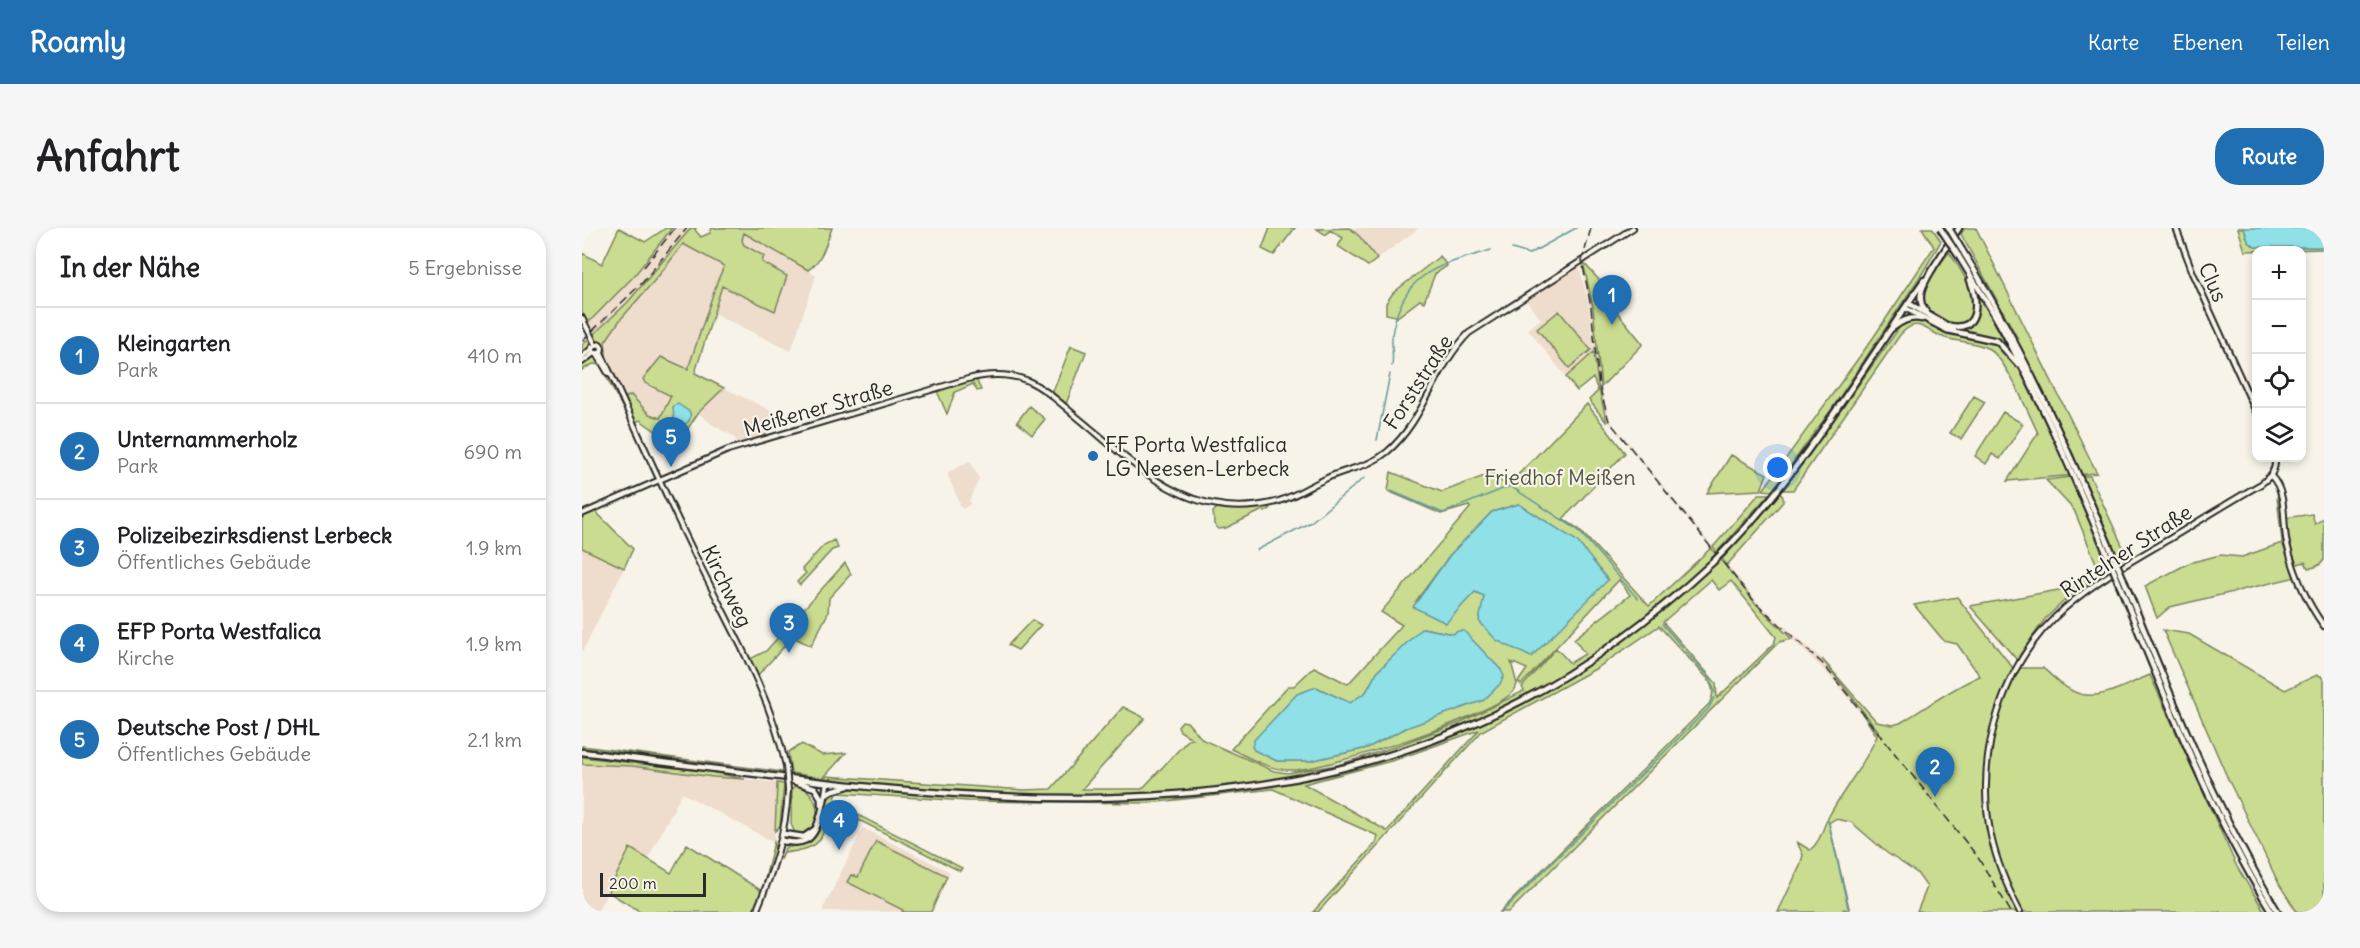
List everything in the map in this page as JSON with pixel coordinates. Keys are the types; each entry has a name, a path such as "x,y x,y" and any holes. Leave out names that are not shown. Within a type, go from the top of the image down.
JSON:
{"main road":[{"path":"1940,228 1987,302 2073,468"},
{"path":"582,752 850,786 1017,796 1150,796 1255,785 1350,766 1394,754 1468,726 1545,688 1629,634 1655,614 1723,552 1758,514 1807,453 1959,228"},
{"path":"1949,229 2021,352 2114,565 2178,729 2216,812 2248,874 2272,912"},
{"path":"1931,320 1922,307 1919,297 1933,267"},
{"path":"1890,330 1909,318 1931,320 1958,327 1964,326 1975,314 1976,298 1966,269"},
{"path":"1907,305 1931,320 1961,334 1996,341 2024,371"},
{"path":"2120,580 2219,804 2253,871 2278,912"},
{"path":"785,778 815,788 823,797"},
{"path":"782,841 805,841 811,837 820,814 825,783"},
{"path":"823,797 831,791 850,786"},
{"path":"784,834 804,837 816,829"}],"street":[{"name":"Forststraße","path":"1064,406 1150,476 1184,496 1204,503 1228,507 1250,507 1280,501 1328,477 1368,465 1388,451 1406,433 1450,355 1469,333 1633,228"},
{"name":"Clus","path":"2176,228 2193,273 2254,408"},
{"name":"Kirchweg","path":"582,318 758,681 777,728 786,766 788,790 784,834 774,869 756,912"},
{"path":"582,360 596,351"},
{"name":"Meißener Straße","path":"582,514 728,450 982,375 1006,376 1026,381 1064,406"},
{"path":"2275,462 2271,476 2281,495 2287,541 2308,601 2324,626"},
{"name":"Rintelner Straße","path":"2020,912 2004,879 1994,847 1988,817 1986,786 1988,753 1996,716 2006,689 2022,659 2053,619 2091,586 2271,476"}],"shaded area":[{"path":"672,228 691,228 627,303 594,334 588,323 634,276"},
{"path":"1350,228 1419,228 1377,259"},
{"path":"1590,228 1592,228 1583,262 1593,307 1601,387 1610,420 1759,604 1822,659 1942,813 1830,676 1756,604 1608,421 1598,385 1590,307 1581,262"},
{"path":"744,233 816,275 791,351 713,313 722,285 775,310 761,262 764,256 744,245 742,240"},
{"path":"683,244 724,265 688,370 645,383 671,396 660,418 649,414 631,395 624,398 607,361 605,342 620,320"},
{"path":"1579,265 1589,307 1594,352 1566,377 1528,329 1541,319 1525,299"},
{"path":"724,388 774,412 765,440 740,447 733,436 698,413"},
{"path":"970,461 979,479 969,501 971,504 962,509 947,473"},
{"path":"582,548 624,568 582,652"},
{"path":"582,764 632,766 777,783 774,842 682,793 648,858 630,849 597,912 582,912"},
{"path":"863,828 950,872 931,912 822,911"}],"green space":[{"path":"619,228 645,242 666,228 672,228 634,276 588,323 582,312 582,253 602,264"},
{"path":"691,228 696,228 695,230 701,237 710,233 712,228 832,228 820,257 808,270 744,233 742,240 744,245 764,256 762,262 787,276 775,311 722,286 695,373 724,388 698,413 685,433 671,442 640,420 631,424 600,365 593,364 582,370 582,345 627,303","holes":["683,244 724,266 688,369 661,357 643,379 645,383 671,396 660,418 649,414 631,395 624,398 607,361 605,342 620,320"]},
{"path":"1270,228 1295,228 1274,255 1262,249"},
{"path":"1350,228 1377,259 1368,266 1338,246 1343,238 1330,230 1326,235 1317,229"},
{"path":"1922,228 1932,228 1941,241 1923,272 1831,410 1772,491 1763,490 1873,338 1934,247"},
{"path":"1965,228 1976,228 2097,473 2007,481 2038,433 2010,375 1989,349 1977,344 1946,338 1915,325 1900,335 1793,490 1783,490 1902,324 1909,321 1921,321 1952,334 1953,329 1967,325 1975,317 1977,292 2006,344 2018,339 1961,234"},
{"path":"2238,228 2244,228 2248,241 2254,246 2252,251 2245,251"},
{"path":"2306,247 2324,247 2324,249 2306,249"},
{"path":"1949,252 1974,297 1975,310 1970,318 1962,322 1941,320 1931,314 1924,306 1922,296 1929,279"},
{"path":"1440,256 1447,266 1435,274 1424,302 1420,300 1396,318 1396,316 1386,314 1386,303 1393,293"},
{"path":"1583,262 1600,281 1596,286 1643,344 1601,387 1593,307"},
{"path":"1559,311 1591,350 1569,368 1537,329"},
{"path":"1071,346 1086,352 1066,404 1052,394"},
{"path":"1594,352 1598,385 1607,423 1589,400 1598,391 1593,378 1577,391 1566,377"},
{"path":"976,379 981,390 977,391 973,384 955,392 947,414 937,391"},
{"path":"1974,396 1985,402 1961,439 1950,433"},
{"name":"Friedhof Meißen","path":"1587,404 1625,453 1563,519 1579,529 1649,606 1711,548 1756,604 1792,639 1779,642 1509,912 1500,912 1709,704 1713,692 1708,679 1659,626 1597,668 1482,731 1318,912 1313,912 1376,843 1378,836 1273,789 1149,803 968,801 838,793 835,797 842,807 962,868 960,871 831,806 819,841 807,848 784,853 781,860 785,848 805,844 815,837 826,803 830,797 842,790 841,781 791,773 788,752 802,744 822,755 846,753 825,776 1025,790 1051,789 1123,707 1145,718 1082,789 1142,789 1188,740 1193,739 1180,731 1178,726 1182,721 1187,722 1203,740 1274,771 1287,773 1337,765 1385,750 1459,723 1524,691 1522,687 1556,648 1570,663 1585,654 1574,639 1630,595 1619,580 1521,685 1518,682 1527,669 1511,662 1517,684 1514,690 1498,702 1473,715 1367,753 1305,768 1287,770 1273,767 1231,749 1288,686 1294,686 1314,667 1348,684 1402,625 1381,612 1470,508 1469,506 1441,514 1388,491 1391,472 1442,492 1492,473 1507,486","holes":["1519,504 1484,596 1474,591 1416,601 1450,555 1492,512","1711,580 1719,590 1731,581 1776,637 1774,644 1717,698 1716,683 1663,622","1423,628 1453,634 1464,632 1501,670 1406,728 1367,748 1310,761 1277,761 1254,750 1316,687 1350,703 1366,692 1377,672","1479,730 1387,831 1304,784 1395,760"]},
{"path":"1029,406 1045,419 1032,435 1017,422"},
{"path":"2003,412 2023,424 2000,459 1992,454 1986,464 1975,456"},
{"path":"1731,455 1767,474 1761,490 1707,493"},
{"path":"2083,476 2090,476 2129,560 2121,564"},
{"path":"2071,477 2109,567 2064,601 2045,619 2019,656 2018,661 1970,606 2064,589 2098,568 2074,510 2046,480"},
{"path":"1780,493 1783,502 1727,565 1722,559"},
{"path":"1759,494 1769,494 1717,552 1713,547"},
{"path":"2281,495 2285,518 2312,514 2315,524 2324,518 2324,560 2321,564 2308,568 2305,562 2297,564 2286,538 2282,541 2277,497"},
{"path":"1268,505 1270,509 1265,512 1263,510 1226,528 1219,529 1214,524 1213,512 1217,508 1248,509"},
{"path":"594,510 633,549 624,568 582,548 582,515"},
{"path":"834,540 838,548 832,550 800,585 797,582 806,573 802,569 824,545"},
{"path":"2282,543 2296,577 2170,607 2157,618 2145,586 2189,563 2220,555 2242,557"},
{"path":"845,563 851,574 829,598 828,613 811,646 793,637 757,676 750,659 766,651"},
{"path":"1957,597 2013,668 2043,668 2068,688 2086,695 2114,690 2150,675 2237,867 2265,912 1917,912 1927,887 1917,873 1887,853 1851,822 1835,819 1829,823 1850,912 1844,909 1841,912 1778,912 1803,855 1797,842 1810,850 1817,843 1834,807 1877,736 1861,712 1883,737 1822,659 1877,722 1893,725 1900,723 1980,676 1957,644 1944,641 1914,605"},
{"path":"1032,620 1041,625 1018,650 1008,645"},
{"path":"2163,630 2189,634 2285,690 2317,675 2321,676 2324,681 2324,912 2297,912 2279,884 2228,779"},
{"path":"582,746 783,772 582,748"},
{"path":"582,757 711,772 745,779 632,766 582,764"},
{"path":"777,783 784,784 780,826 775,831"},
{"path":"800,786 812,796 817,809 815,823 805,835 795,833 791,824 792,790"},
{"path":"876,841 947,876 931,912 902,912 903,910 847,882 851,875 858,877"},
{"path":"774,842 775,850 771,868 764,888 753,912 641,912 608,892 630,848 671,873 687,844 762,891"}],"water":[{"path":"2244,228 2324,228 2324,247 2254,246 2248,241"},
{"path":"678,404 690,412 689,421 686,424 677,424 674,420 673,406"},
{"path":"1519,504 1577,541 1608,580 1531,657 1496,640 1479,621 1484,596 1475,592 1446,623 1413,607 1450,555 1492,512"},
{"path":"1422,628 1453,634 1464,631 1501,670 1504,676 1500,684 1484,700 1406,728 1367,748 1310,761 1277,761 1254,750 1252,747 1254,740 1297,694 1316,687 1350,703 1366,692 1377,672"}],"waterway":[{"path":"1512,249 1529,254 1576,228"},
{"path":"1392,366 1393,329 1399,309 1416,282 1441,266 1491,250"},
{"path":"1377,440 1390,374"},
{"path":"1257,550 1311,522 1364,478"},
{"path":"1391,491 1443,513 1510,486 1578,530 1638,599"},
{"path":"1662,624 1683,648"},
{"path":"1685,651 1710,678 1715,693"},
{"path":"1502,912 1709,708 1714,698"},
{"path":"1828,820 1849,912"}],"railway":[{"path":"644,267 675,228"},
{"path":"582,341 643,282 687,228"},
{"path":"1591,228 1582,261 1591,307 1599,385 1609,421 1755,602 1823,664 1977,856 2011,912"}],"place":[{"name":"Kleingarten","path":"1612,325"},
{"name":"FF Porta Westfalica LG Neesen-Lerbeck","path":"1093,456"},
{"name":"Deutsche Post / DHL","path":"671,467"},
{"name":"Polizeibezirksdienst Lerbeck","path":"789,653"},
{"name":"Unternammerholz","path":"1935,797"},
{"name":"EFP Porta Westfalica","path":"839,850"}]}
